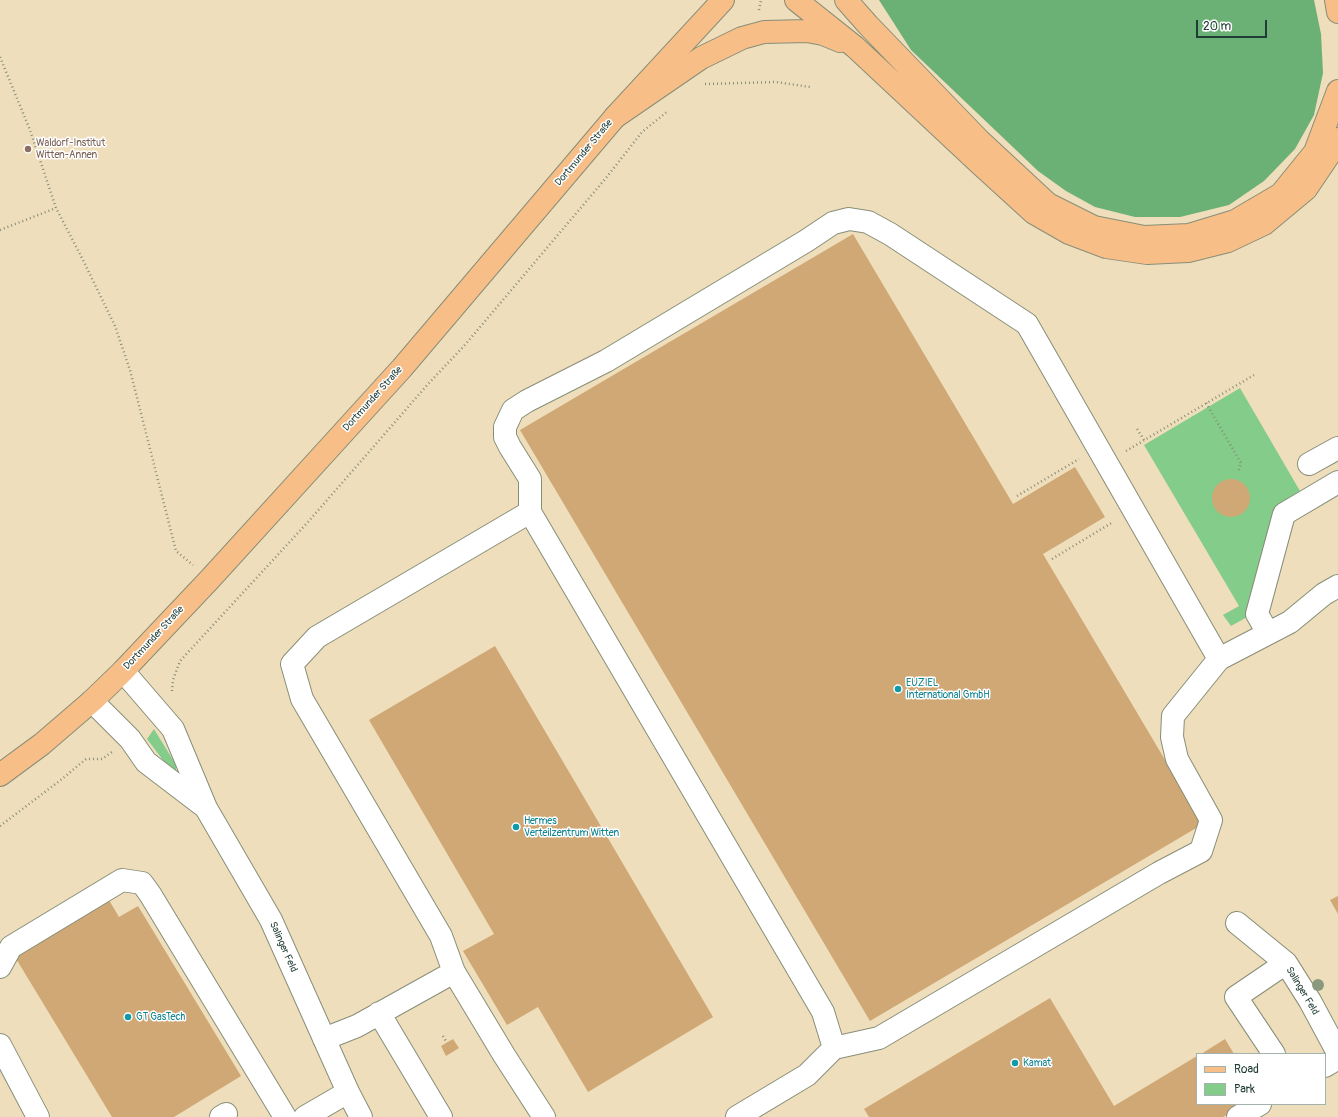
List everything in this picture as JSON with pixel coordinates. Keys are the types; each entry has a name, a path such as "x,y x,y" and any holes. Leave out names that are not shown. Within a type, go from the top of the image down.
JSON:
{"main road":[{"name":"Dortmunder Straße","path":"0,775 42,744 92,700 123,671 210,579 402,368 615,117 724,0"},
{"path":"796,0 855,47 979,164 1034,213 1069,233 1106,247 1147,252 1188,251 1228,241 1264,224 1306,189 1338,140"},
{"path":"846,0 868,25 979,140 1048,204 1094,227 1144,237 1190,235 1235,221 1281,194 1315,152 1338,91"},
{"path":"1336,0 1338,12"},
{"path":"615,117 701,58 742,38 764,32 807,31 823,34 855,47"}],"street":[{"path":"834,1048 823,1012 530,512 530,479 505,437 505,427 513,410 527,400 606,361 806,241 833,223 848,218 868,222 890,234 1027,324 1219,659"},
{"path":"1309,464 1338,448"},
{"path":"1268,633 1258,614 1284,514 1338,482"},
{"path":"530,512 318,637 292,664 302,698 441,936 454,972 504,1055 544,1117"},
{"path":"737,1117 807,1075 834,1048 879,1038 1159,873 1201,851 1212,820 1177,759 1172,737 1173,716 1219,659 1290,622 1324,594 1338,586"},
{"name":"Salinger Feld","path":"123,671 173,729 206,808 272,920 324,1039 361,1117"},
{"name":"Salinger Feld","path":"92,700 130,739 146,762 206,808"},
{"path":"0,967 11,948 122,880 142,883 285,1117"},
{"name":"Salinger Feld","path":"1237,923 1286,963 1310,1001 1338,1053"},
{"path":"1273,1053 1236,997 1286,963"},
{"path":"324,1039 357,1026 454,972"},
{"path":"379,1013 441,1117"},
{"path":"0,1045 38,1117"},
{"path":"1326,1065 1338,1058"},
{"path":"305,1117 348,1092"},
{"path":"1238,1117 1258,1105"}],"path":[{"path":"0,57 30,130 56,208 115,326 130,370 176,551 210,579"},
{"path":"703,84 776,82 810,87"},
{"path":"158,712 172,695 173,680 180,661 308,522 429,383 464,346 606,178 642,132 672,108"},
{"path":"0,230 56,208"},
{"path":"1107,463 1254,375"},
{"path":"1206,403 1241,464 1238,473"},
{"path":"1137,429 1144,440"},
{"path":"1017,496 1082,457"},
{"path":"1052,559 1119,518"},
{"path":"0,826 86,759 102,759 130,739"},
{"path":"443,1036 447,1043"}],"green space":[{"path":"879,0 1314,0 1321,34 1323,73 1314,115 1295,149 1264,181 1229,205 1180,217 1135,217 1095,207 1066,191 1038,171 911,50"},
{"path":"1240,388 1300,491 1278,505 1249,616 1231,626 1223,615 1239,606 1144,445"},
{"path":"154,729 176,765 176,770 169,768 147,739"}],"building":[{"name":"EUZIEL International GmbH","path":"853,234 1013,504 1075,467 1105,517 1043,554 1203,824 870,1021 520,430"},
{"path":"1227,479 1235,479 1242,482 1247,487 1250,498 1247,509 1242,514 1235,517 1227,517 1220,514 1215,509 1212,502 1212,494 1215,487 1220,482"},
{"name":"Hermes Verteilzentrum Witten","path":"495,646 713,1017 588,1092 538,1007 507,1025 463,951 494,934 369,720"},
{"path":"1338,896 1338,914 1330,900"},
{"name":"GT GasTech","path":"109,900 119,917 138,906 241,1076 174,1117 112,1117 15,957"},
{"name":"Kamat","path":"1050,998 1114,1106 1196,1057 1196,1105 1243,1105 1223,1117 869,1117 864,1109"},
{"path":"453,1039 459,1048 446,1056 441,1046"},
{"path":"1225,1039 1233,1053 1203,1053"}],"place":[{"name":"Waldorf-Institut Witten-Annen","path":"28,149"},
{"name":"EUZIEL International GmbH","path":"898,689"},
{"name":"Hermes Verteilzentrum Witten","path":"516,827"},
{"name":"GT GasTech","path":"128,1017"},
{"name":"Kamat","path":"1015,1063"}]}
